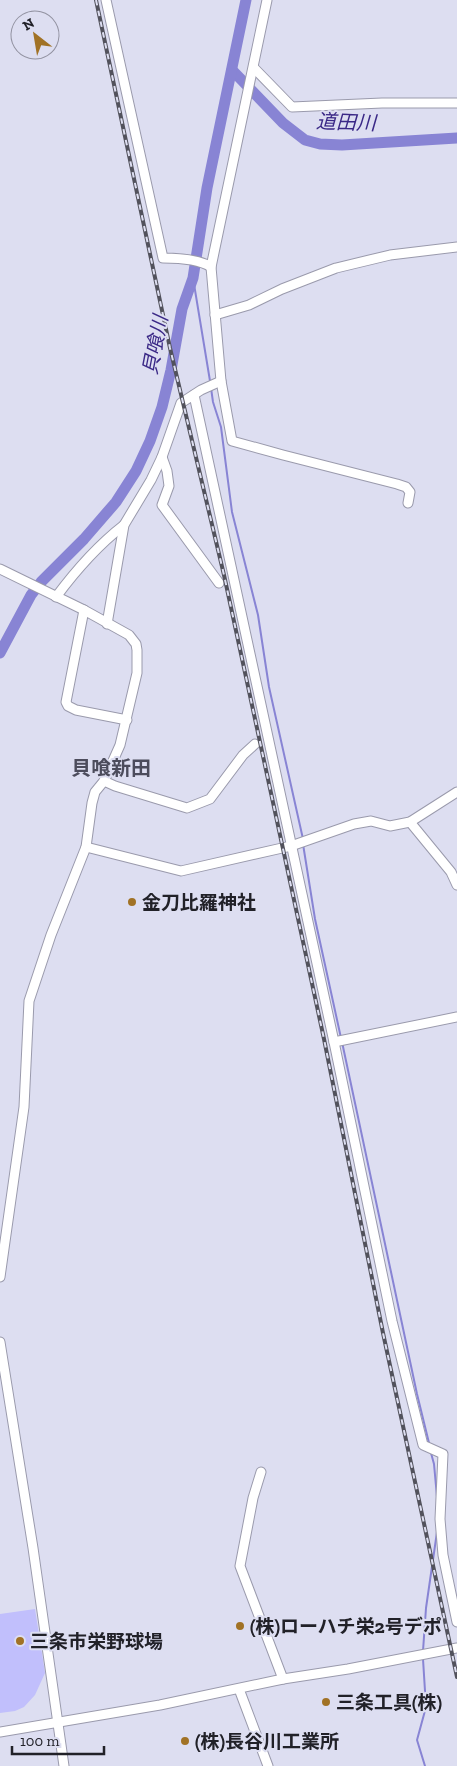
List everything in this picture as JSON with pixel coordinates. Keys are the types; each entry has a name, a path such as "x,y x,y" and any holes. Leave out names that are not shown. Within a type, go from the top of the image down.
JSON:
{"street":[{"path":"106,0 163,258 175,258 209,266"},
{"path":"268,0 247,104 209,266 215,315 219,382 232,441 406,487 410,492 408,503"},
{"path":"254,70 292,107 382,103 457,103"},
{"path":"215,315 250,305 289,286 336,268 390,255 457,247"},
{"path":"107,624 124,525 151,480 162,457 181,404 197,393 219,382"},
{"path":"197,393 292,846 336,1041 392,1321 423,1445 443,1454 440,1519 444,1555 457,1622"},
{"path":"162,457 167,471 169,486 162,505 219,583"},
{"path":"54,596 81,564 108,537 124,525"},
{"path":"0,569 84,610 129,635 136,644 137,650 137,673 120,745 104,781 95,792 86,847 51,935 29,1001 24,1107 0,1277"},
{"path":"84,610 66,702 68,706 76,710 127,720"},
{"path":"104,781 187,808 210,799 243,755 255,744"},
{"path":"86,847 180,871 292,846 354,824 371,822 390,826 410,822 457,792"},
{"path":"410,822 451,872 457,885"},
{"path":"336,1041 457,1017"},
{"path":"0,1342 33,1548 64,1766"},
{"path":"261,1472 253,1498 240,1566 283,1679"},
{"path":"0,1732 58,1723 283,1679 348,1669 457,1648"},
{"path":"239,1689 268,1766"}],"shaded area":[{"name":"三条市栄野球場","path":"35,1609 45,1673 35,1695 24,1707 15,1711 0,1713 0,1614"}],"waterway":[{"name":"貝喰川","path":"0,653 31,595 116,502 136,471 150,441 162,407 182,309 193,278 207,188 246,0"},
{"name":"道田川","path":"232,70 283,123 305,140 320,144 342,145 457,138"},
{"path":"193,278 210,381"},
{"path":"211,388 213,402 221,427 232,512 258,615 269,687 303,839"},
{"path":"303,844 315,919 341,1038"},
{"path":"342,1042 429,1443"},
{"path":"431,1453 437,1497"},
{"path":"423,1651 426,1608 437,1532"},
{"path":"423,1659 426,1707 417,1740 425,1766"}],"railway":[{"path":"96,0 170,348 224,575 324,1039 383,1333 457,1677"}],"place":[{"name":"金刀比羅神社","path":"132,902"},
{"name":"(株)ローハチ栄2号デポ","path":"240,1626"},
{"name":"三条市栄野球場","path":"20,1641"},
{"name":"三条工具(株)","path":"326,1702"},
{"name":"(株)長谷川工業所","path":"185,1741"}],"district":[{"name":"貝喰新田","path":"111,768"}]}
